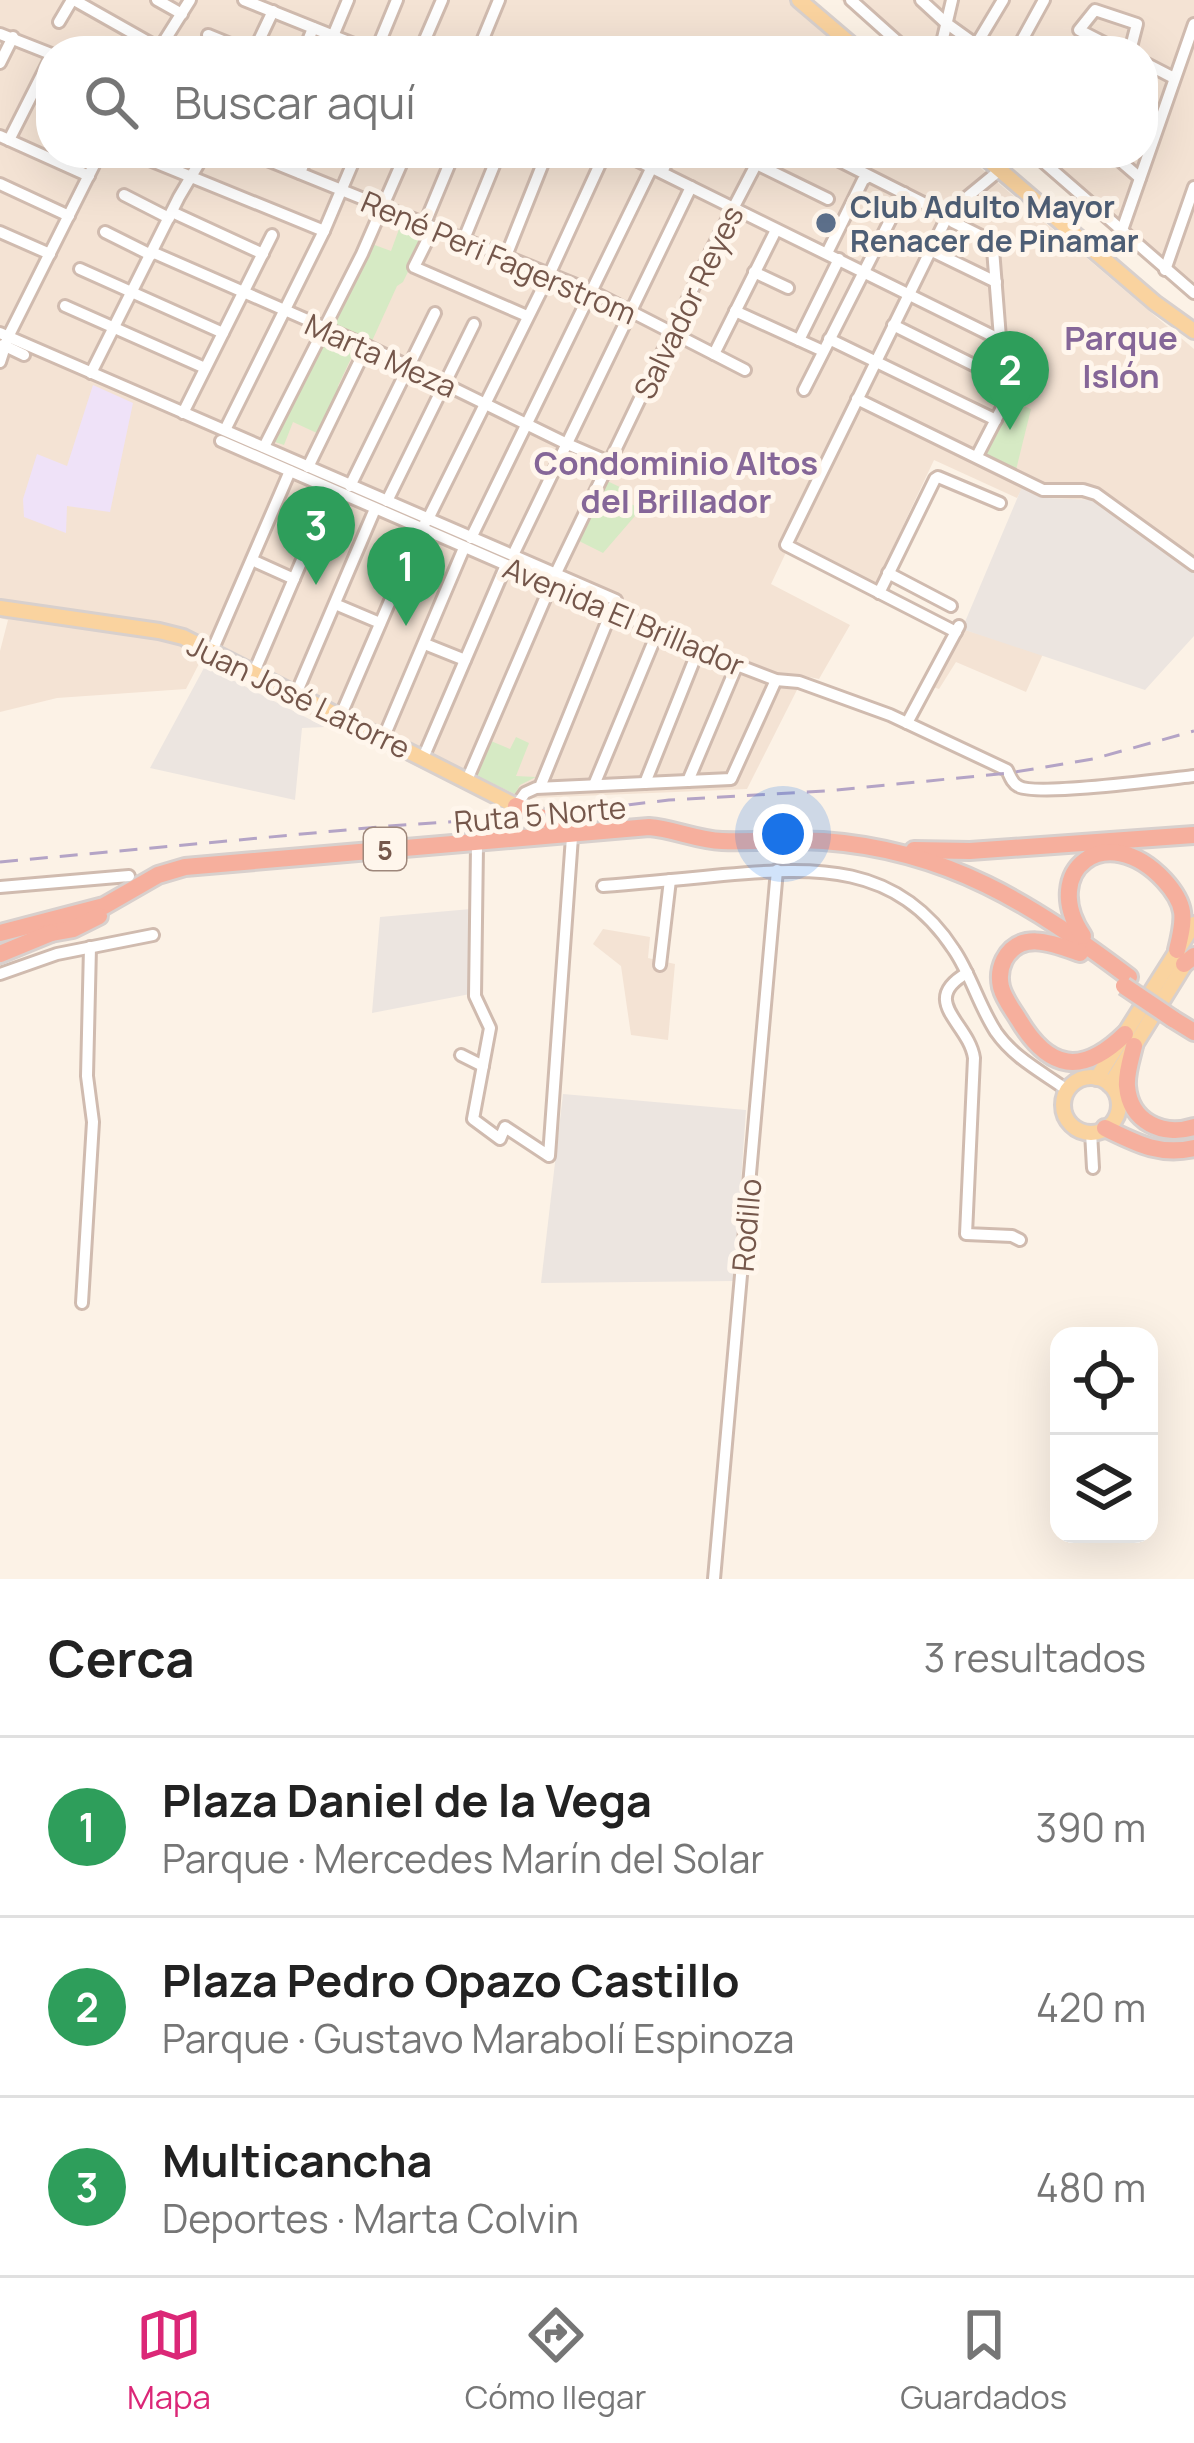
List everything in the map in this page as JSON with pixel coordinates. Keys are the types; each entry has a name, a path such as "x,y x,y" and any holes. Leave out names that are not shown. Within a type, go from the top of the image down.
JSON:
{"highway":[{"path":"516,806 536,826"},
{"name":"Ruta 5 Norte","path":"0,930 104,906 175,869 536,826 574,834 645,832 720,851 804,850 917,868 980,892 1087,952"},
{"name":"Ruta 5 Norte","path":"0,944 82,925 176,874 650,826 720,841 859,845 920,858 983,882 1039,912 1087,952 1182,1016 1194,1032"},
{"path":"859,845 970,851 1194,835"},
{"path":"1087,952 1068,906 1069,892 1081,866 1109,851 1144,861 1178,895 1187,955"},
{"path":"129,875 175,869"},
{"path":"0,954 51,933"},
{"path":"1087,952 1041,940 1016,946 1002,965 1005,997 1034,1042 1059,1060 1077,1062 1129,1040 1127,1088 1138,1114 1164,1130 1194,1127"},
{"path":"1098,1130 1150,1149 1194,1148"}],"main road":[{"path":"800,0 842,36"},
{"path":"998,168 1194,335"},
{"name":"Juan José Latorre","path":"0,608 183,637 516,806"},
{"path":"1104,1081 1187,955 1194,924"},
{"path":"1080,1079 1104,1081 1117,1096 1114,1120 1098,1130 1073,1126 1065,1115 1067,1090 1080,1079"}],"street":[{"path":"51,0 72,2 133,36"},
{"path":"157,0 182,14"},
{"path":"167,36 190,0"},
{"path":"244,0 331,36"},
{"path":"333,36 348,0"},
{"path":"381,36 397,0"},
{"path":"426,36 442,0"},
{"path":"484,36 499,0"},
{"path":"851,0 891,36"},
{"path":"921,0 964,36"},
{"path":"943,36 952,0"},
{"path":"986,36 1003,0"},
{"path":"1024,36 1044,0"},
{"path":"59,22 72,2"},
{"path":"1091,36 1079,30 1095,10 1137,24 1134,36"},
{"path":"259,36 273,11"},
{"path":"1158,125 1194,24"},
{"path":"310,36 313,28"},
{"path":"0,63 6,36 36,49"},
{"path":"1158,70 1174,78"},
{"path":"36,82 4,138 36,148"},
{"path":"76,168 89,176"},
{"path":"0,362 3,340 93,168"},
{"path":"170,168 324,231"},
{"path":"91,373 198,168"},
{"name":"René Peri Fagerstrom","path":"288,168 591,291 745,370"},
{"path":"300,173 302,168"},
{"path":"226,435 351,168"},
{"path":"262,452 400,168"},
{"path":"449,168 414,267 527,316"},
{"path":"464,239 493,168"},
{"path":"506,256 541,168"},
{"path":"340,717 425,524 597,168"},
{"path":"653,168 1000,338 1018,352 1022,367 977,456"},
{"name":"Salvador Reyes","path":"467,780 554,579 754,168"},
{"path":"776,168 828,199"},
{"path":"856,168 991,243 1000,338"},
{"path":"1050,168 1194,293"},
{"path":"1128,168 1140,178"},
{"path":"1122,230 1143,168"},
{"path":"383,739 468,543 591,291 657,170"},
{"path":"907,723 958,629 786,545 946,218 1000,170"},
{"path":"799,340 861,184 868,177"},
{"path":"0,184 69,216"},
{"path":"423,758 509,561 692,187"},
{"path":"1165,270 1194,187"},
{"path":"804,390 904,193"},
{"path":"124,195 263,254"},
{"path":"1180,226 1194,221"},
{"path":"714,354 776,230"},
{"name":"Marta Meza","path":"105,232 367,346 609,462"},
{"path":"0,247 3,233 50,254"},
{"path":"183,413 272,235"},
{"path":"930,250 996,282"},
{"path":"80,268 223,333"},
{"path":"754,272 788,288"},
{"path":"816,304 840,316"},
{"path":"65,307 205,368"},
{"path":"735,311 799,340 876,360 996,420"},
{"path":"350,486 435,314"},
{"path":"296,694 381,505 474,324"},
{"path":"892,326 1014,385"},
{"path":"3,340 24,356"},
{"name":"Avenida El Brillador","path":"3,340 91,373 262,452 308,467 381,505"},
{"path":"308,467 367,346"},
{"path":"857,399 1043,490 1096,494 1191,560"},
{"name":"Avenida El Brillador","path":"262,452 332,490 381,505 554,579 737,665 776,680 800,682 907,723 1007,770 1022,788 1194,776"},
{"path":"212,651 290,471"},
{"path":"879,593 934,479 1000,503"},
{"path":"254,672 332,490"},
{"path":"252,560 295,579"},
{"path":"888,573 951,606"},
{"path":"335,604 380,623"},
{"path":"540,788 614,605"},
{"path":"594,785 658,631"},
{"path":"425,644 465,660"},
{"path":"645,783 699,648"},
{"path":"688,781 737,665"},
{"path":"516,806 525,793 540,788 731,778 776,680"},
{"path":"477,846 475,996 490,1028 472,1119 500,1139 506,1127 549,1156 574,834"},
{"path":"603,886 807,869 865,879 891,891 933,922 951,944 989,1020 1008,1046 1067,1090"},
{"name":"Rodillo","path":"714,1579 777,870"},
{"path":"0,887 129,875"},
{"path":"660,964 670,880"},
{"path":"0,974 41,958 153,935"},
{"path":"82,1304 92,1122 87,1076 90,947"},
{"path":"967,973 950,987 945,1001 974,1058 966,1234 1008,1235 1020,1240"},
{"path":"461,1055 483,1066"},
{"path":"1093,1168 1098,1130"}],"shaded area":[{"path":"0,0 790,0 829,36 36,36 36,168 981,168 1194,349 1194,573 1095,500 1047,498 1023,487 1017,498 934,460 876,583 791,542 771,584 850,625 819,679 804,676 747,789 486,800 202,658 186,689 57,698 0,712 0,651 8,620 0,618"},
{"path":"841,0 1194,0 1194,298 1041,168 1158,168 1158,36 884,36"},
{"path":"93,385 133,403 110,512 67,506 66,533 24,517 23,499 37,454 67,466"},
{"path":"1022,487 1047,498 1095,500 1194,573 1194,636 1145,690 962,629"},
{"path":"962,629 1043,654 1026,692 956,662 939,689 933,687"},
{"path":"205,666 325,727 302,728 295,800 150,768"},
{"path":"471,909 470,994 372,1013 380,917"},
{"path":"603,929 650,937 648,958 675,964 668,1040 631,1035 621,966 593,944"},
{"path":"563,1094 746,1110 734,1281 541,1283"}],"green space":[{"path":"402,221 428,231 372,341 330,325 372,244 391,251"},
{"path":"324,334 355,350 338,386 341,389 319,434 293,422 284,445 272,441"},
{"path":"1010,400 1031,409 1016,470 984,450"},
{"path":"605,480 622,488 619,498 641,509 603,553 577,540"},
{"path":"516,737 529,743 516,776 536,777 520,785 515,794 475,775 491,741 510,749"}],"railway":[{"path":"0,862 1009,773 1093,759 1194,731"}],"place":[{"name":"Club Adulto Mayor Renacer de Pinamar","path":"826,223"},
{"name":"Plaza Pedro Opazo Castillo","path":"1010,430"},
{"name":"Multicancha","path":"316,585"},
{"name":"Plaza Daniel de la Vega","path":"406,626"}],"district":[{"name":"Parque Islón","path":"1121,356"},
{"name":"Condominio Altos del Brillador","path":"676,481"}]}
